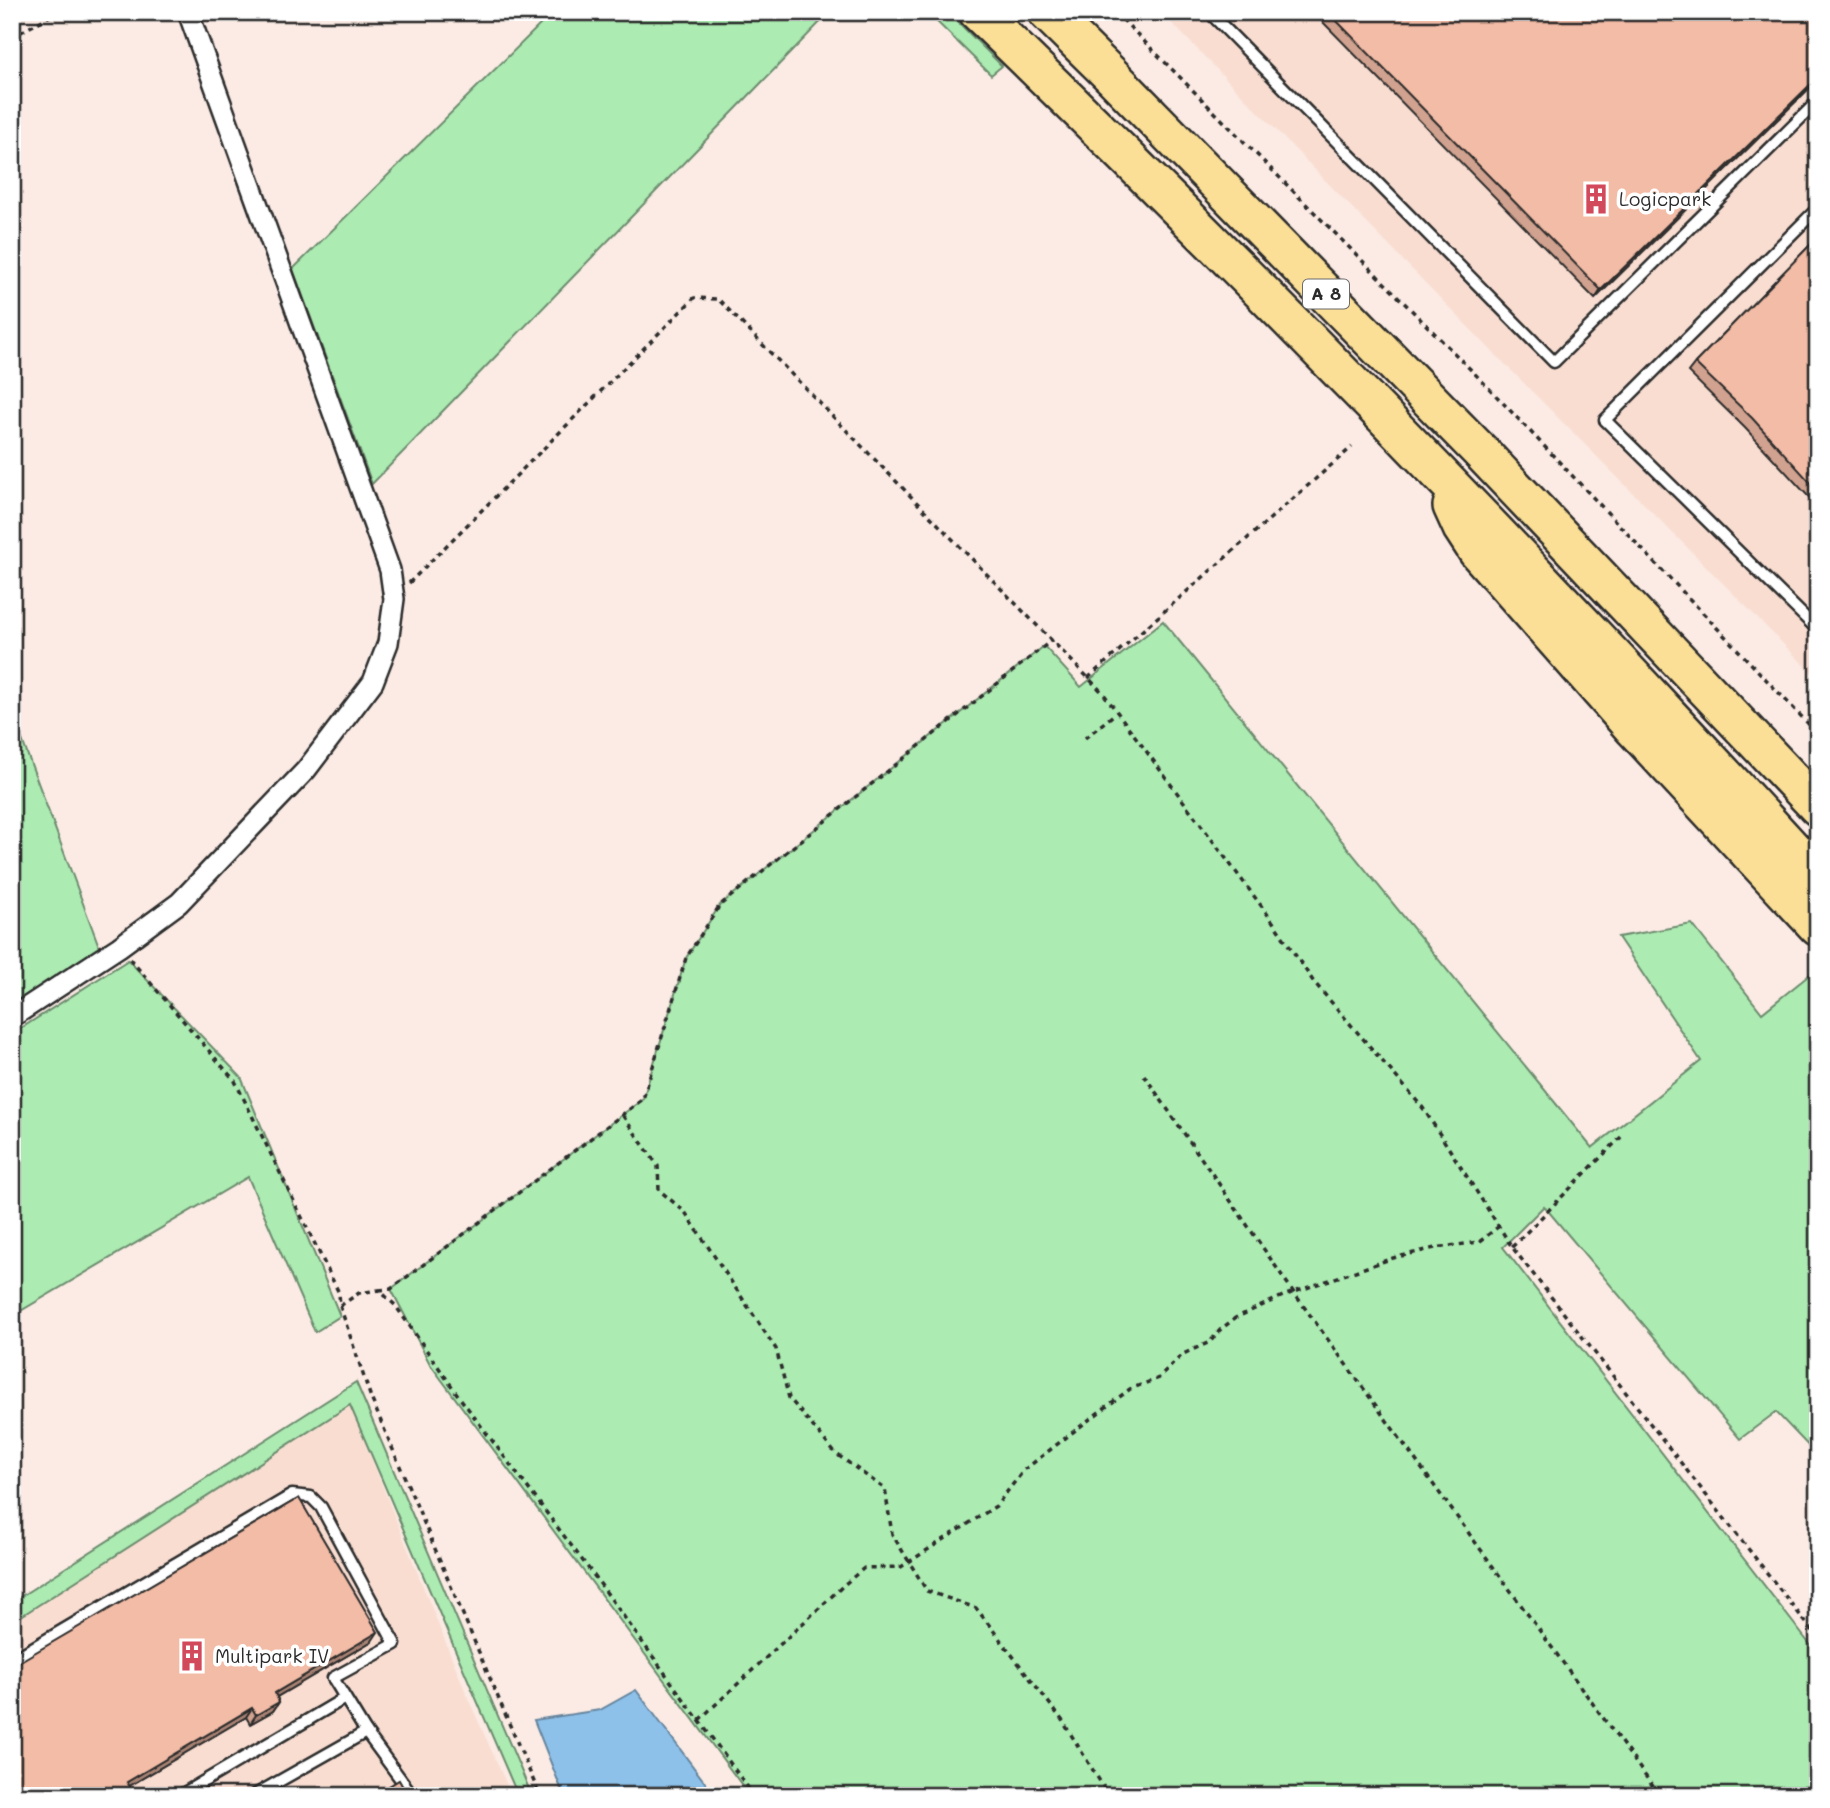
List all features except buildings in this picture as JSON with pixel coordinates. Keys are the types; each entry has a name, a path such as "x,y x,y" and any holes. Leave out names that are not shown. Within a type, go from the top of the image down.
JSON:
{"highway":[{"name":"A 8","path":"978,12 1086,117 1443,478 1818,877"},
{"name":"A 8","path":"1047,12 1478,449 1818,807"},
{"path":"1443,478 1462,528 1477,551 1634,729 1818,927"}],"street":[{"path":"12,1017 118,947 178,903 306,770 373,682 388,643 394,599 390,570 188,12"}],"lane":[{"path":"1209,12 1554,362 1818,101"},
{"path":"1818,208 1605,420 1818,629"},
{"path":"12,1660 292,1495 311,1497 321,1507 395,1644 333,1678 366,1732 413,1796"},
{"path":"179,1796 345,1698"},
{"path":"253,1796 366,1732"}],"path":[{"path":"12,37 57,12"},
{"path":"1115,12 1485,384 1818,734"},
{"path":"394,599 695,298 718,299 1052,640 1117,712 1271,919 1313,981 1423,1108 1512,1247 1818,1638"},
{"path":"1088,678 1352,447"},
{"path":"340,1306 359,1293 391,1289 643,1099 686,958 720,905 1052,640"},
{"path":"1085,738 1117,712"},
{"path":"118,947 235,1081 339,1293 340,1306 371,1398 540,1796"},
{"path":"1144,1075 1294,1293 1660,1796"},
{"path":"622,1115 658,1166 659,1190 685,1212 776,1349 789,1398 835,1453 885,1489 892,1534 927,1591 976,1608 1062,1720 1109,1796"},
{"path":"1512,1247 1623,1135"},
{"path":"699,1720 864,1568 901,1567 996,1506 1024,1471 1130,1389 1159,1378 1183,1354 1210,1342 1235,1318 1294,1293 1393,1258 1435,1248 1479,1242 1497,1227"},
{"path":"379,1290 395,1305 460,1398 598,1581 754,1796"}],"shaded area":[{"path":"1161,12 1818,12 1818,679 1480,339"},
{"path":"350,1406 471,1705 512,1796 12,1796 12,1622"}],"green space":[{"path":"553,12 830,12 372,484 293,269"},
{"path":"927,12 948,12 1002,66 991,75"},
{"path":"1163,621 1592,1148 1701,1061 1618,937 1692,924 1762,1013 1818,968 1818,1456 1776,1412 1740,1439 1544,1206 1503,1247 1818,1655 1818,1796 750,1796 430,1364 391,1289 643,1099 686,958 720,905 1044,646 1081,687"},
{"path":"12,713 100,949 16,1004 12,993"},
{"path":"128,960 241,1077 340,1316 315,1332 248,1177 12,1316 12,1034"},
{"path":"356,1382 532,1796 518,1796 350,1405 12,1622 12,1602"}],"water":[{"path":"636,1690 715,1796 564,1796 534,1720 600,1710"}],"place":[{"name":"Logicpark","path":"1596,199"},
{"name":"Multipark IV","path":"192,1656"}]}
